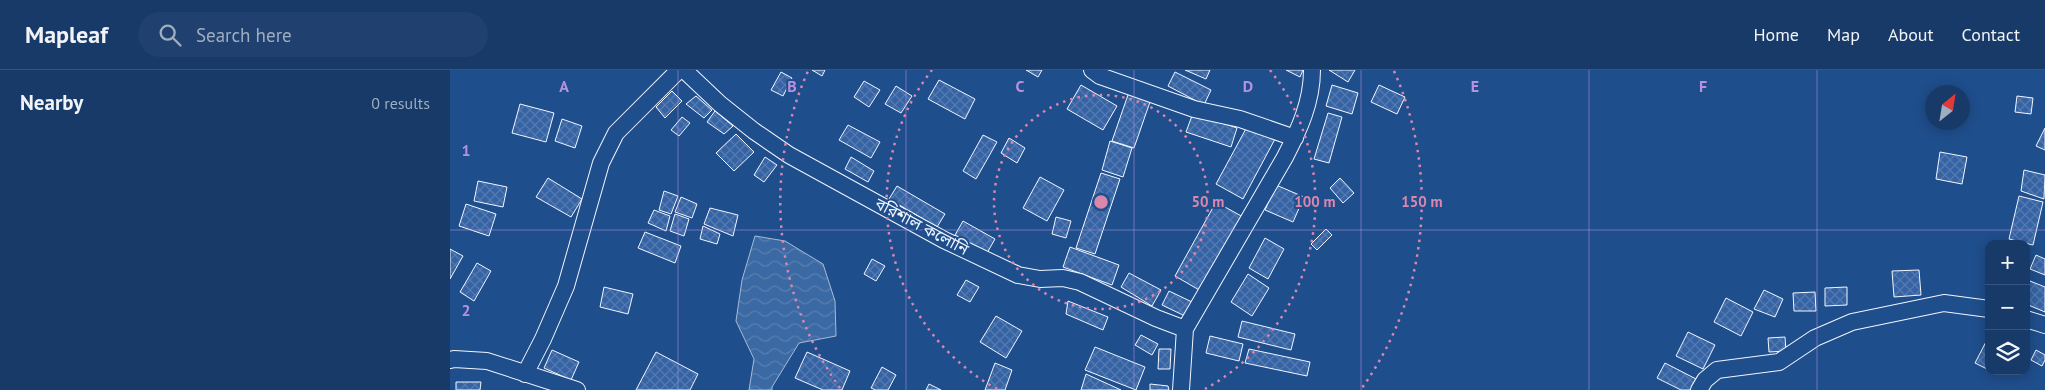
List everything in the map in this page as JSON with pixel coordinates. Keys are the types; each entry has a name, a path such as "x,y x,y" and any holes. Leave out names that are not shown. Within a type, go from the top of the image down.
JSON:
{"street":[{"path":"525,374 543,339 566,286 601,163 616,133 679,70"},
{"name":"বরিশাল কলোনি","path":"684,70 720,104 754,131 789,155 944,240 1018,275 1040,279 1062,278 1080,282 1156,318 1185,329"},
{"path":"1092,70 1100,76 1194,109 1240,119 1295,138"},
{"path":"1181,390 1185,329 1295,138 1309,98 1313,72"},
{"path":"1699,390 1705,380 1717,370 1779,362 1815,338 1852,322 1944,304 1985,308"},
{"path":"2030,320 2045,325"},
{"path":"450,360 487,361 577,390"}],"water":[{"path":"755,236 785,241 823,264 835,301 836,336 799,343 772,390 749,390 754,359 736,321 742,280"}],"building":[{"path":"812,70 825,70 822,76"},
{"path":"1026,70 1042,70 1038,77"},
{"path":"1185,70 1210,70 1206,79"},
{"path":"1286,70 1303,70 1300,77"},
{"path":"1329,70 1355,70 1348,82"},
{"path":"781,72 792,78 783,96 771,90"},
{"path":"1175,72 1211,90 1204,105 1168,86"},
{"path":"939,80 975,99 965,119 928,99"},
{"path":"864,81 880,90 869,107 854,97"},
{"path":"1081,85 1117,106 1103,130 1067,109"},
{"path":"1332,85 1358,93 1352,114 1326,106"},
{"path":"1379,85 1405,97 1397,114 1371,102"},
{"path":"896,86 912,96 901,113 885,104"},
{"path":"672,91 682,101 665,118 656,107"},
{"path":"1129,92 1151,99 1134,148 1112,141"},
{"path":"696,96 712,110 704,118 686,104"},
{"path":"2017,96 2033,98 2031,114 2015,112"},
{"path":"520,104 554,113 546,142 512,133"},
{"path":"715,111 733,126 724,134 707,122"},
{"path":"1193,113 1237,128 1231,147 1186,132"},
{"path":"1328,113 1342,117 1329,163 1314,159"},
{"path":"682,117 690,123 679,136 671,130"},
{"path":"562,119 582,126 575,148 555,141"},
{"path":"848,125 880,142 871,158 839,140"},
{"path":"1248,125 1275,139 1243,199 1216,184"},
{"path":"2045,128 2045,150 2036,146"},
{"path":"736,134 754,152 734,171 716,153"},
{"path":"983,135 997,142 976,179 963,171"},
{"path":"1009,138 1025,148 1017,163 1001,153"},
{"path":"1110,141 1132,148 1123,177 1102,170"},
{"path":"1940,152 1967,157 1962,184 1936,179"},
{"path":"765,157 777,165 764,182 754,175"},
{"path":"851,157 874,171 868,182 845,169"},
{"path":"2024,170 2045,175 2044,199 2021,191"},
{"path":"1101,173 1120,179 1095,254 1076,248"},
{"path":"1040,177 1064,190 1047,221 1023,208"},
{"path":"548,178 582,199 571,217 536,197"},
{"path":"1340,178 1354,193 1343,203 1330,188"},
{"path":"478,181 507,187 503,207 474,201"},
{"path":"1276,185 1304,197 1293,222 1265,210"},
{"path":"897,186 945,214 937,227 889,199"},
{"path":"664,191 678,196 671,214 659,210"},
{"path":"2019,196 2043,202 2033,245 2030,244 2030,240 2009,239"},
{"path":"681,197 697,204 692,218 675,212"},
{"path":"1216,202 1243,217 1201,291 1175,276"},
{"path":"466,204 496,214 489,236 459,226"},
{"path":"710,208 738,215 733,236 704,224"},
{"path":"654,210 670,216 666,231 648,223"},
{"path":"675,214 689,219 684,236 670,231"},
{"path":"1056,217 1071,221 1066,238 1052,234"},
{"path":"963,221 995,239 987,253 955,235"},
{"path":"703,226 720,234 717,244 700,239"},
{"path":"1326,229 1332,235 1317,250 1311,244"},
{"path":"645,232 681,246 675,263 638,248"},
{"path":"1265,238 1284,249 1268,279 1249,268"},
{"path":"1070,247 1119,265 1112,285 1063,267"},
{"path":"450,249 463,256 450,279"},
{"path":"2036,255 2045,259 2045,275 2030,269"},
{"path":"872,259 885,266 876,281 864,274"},
{"path":"477,263 491,271 474,301 460,292"},
{"path":"1919,270 1921,295 1894,297 1892,271"},
{"path":"1129,273 1161,290 1152,306 1121,287"},
{"path":"1248,274 1269,288 1252,316 1231,302"},
{"path":"966,280 979,287 970,302 957,295"},
{"path":"2030,281 2045,287 2045,312 2030,306"},
{"path":"604,287 633,294 628,314 600,307"},
{"path":"1847,287 1847,305 1825,306 1825,288"},
{"path":"1764,290 1783,299 1775,317 1754,309"},
{"path":"1169,291 1192,302 1185,316 1162,305"},
{"path":"1815,292 1816,311 1794,311 1793,293"},
{"path":"1726,298 1753,312 1741,336 1714,322"},
{"path":"1068,301 1108,317 1103,330 1066,314"},
{"path":"996,316 1022,331 1006,358 980,342"},
{"path":"1242,321 1295,334 1291,350 1238,337"},
{"path":"1688,332 1715,345 1703,369 1676,356"},
{"path":"1141,335 1158,344 1152,355 1135,345"},
{"path":"1210,336 1243,344 1239,361 1206,353"},
{"path":"1785,337 1786,351 1769,352 1768,338"},
{"path":"1985,344 1985,368 1975,363"},
{"path":"1095,347 1145,367 1136,390 1085,370"},
{"path":"1159,349 1171,349 1170,369 1158,369"},
{"path":"1249,349 1310,362 1307,376 1245,363"},
{"path":"552,350 579,362 571,380 544,368"},
{"path":"2036,350 2045,355 2042,366 2031,360"},
{"path":"656,352 698,374 690,390 636,390"},
{"path":"807,352 850,371 842,390 823,390 795,378"},
{"path":"995,363 1012,370 1005,390 985,390"},
{"path":"1665,363 1698,380 1693,390 1681,390 1657,378"},
{"path":"882,367 896,375 888,390 876,390 871,388"},
{"path":"1086,374 1121,390 1081,390"},
{"path":"456,382 481,382 480,390 456,390"},
{"path":"929,384 941,390 926,390"},
{"path":"1150,384 1168,386 1169,390 1150,390"}]}
